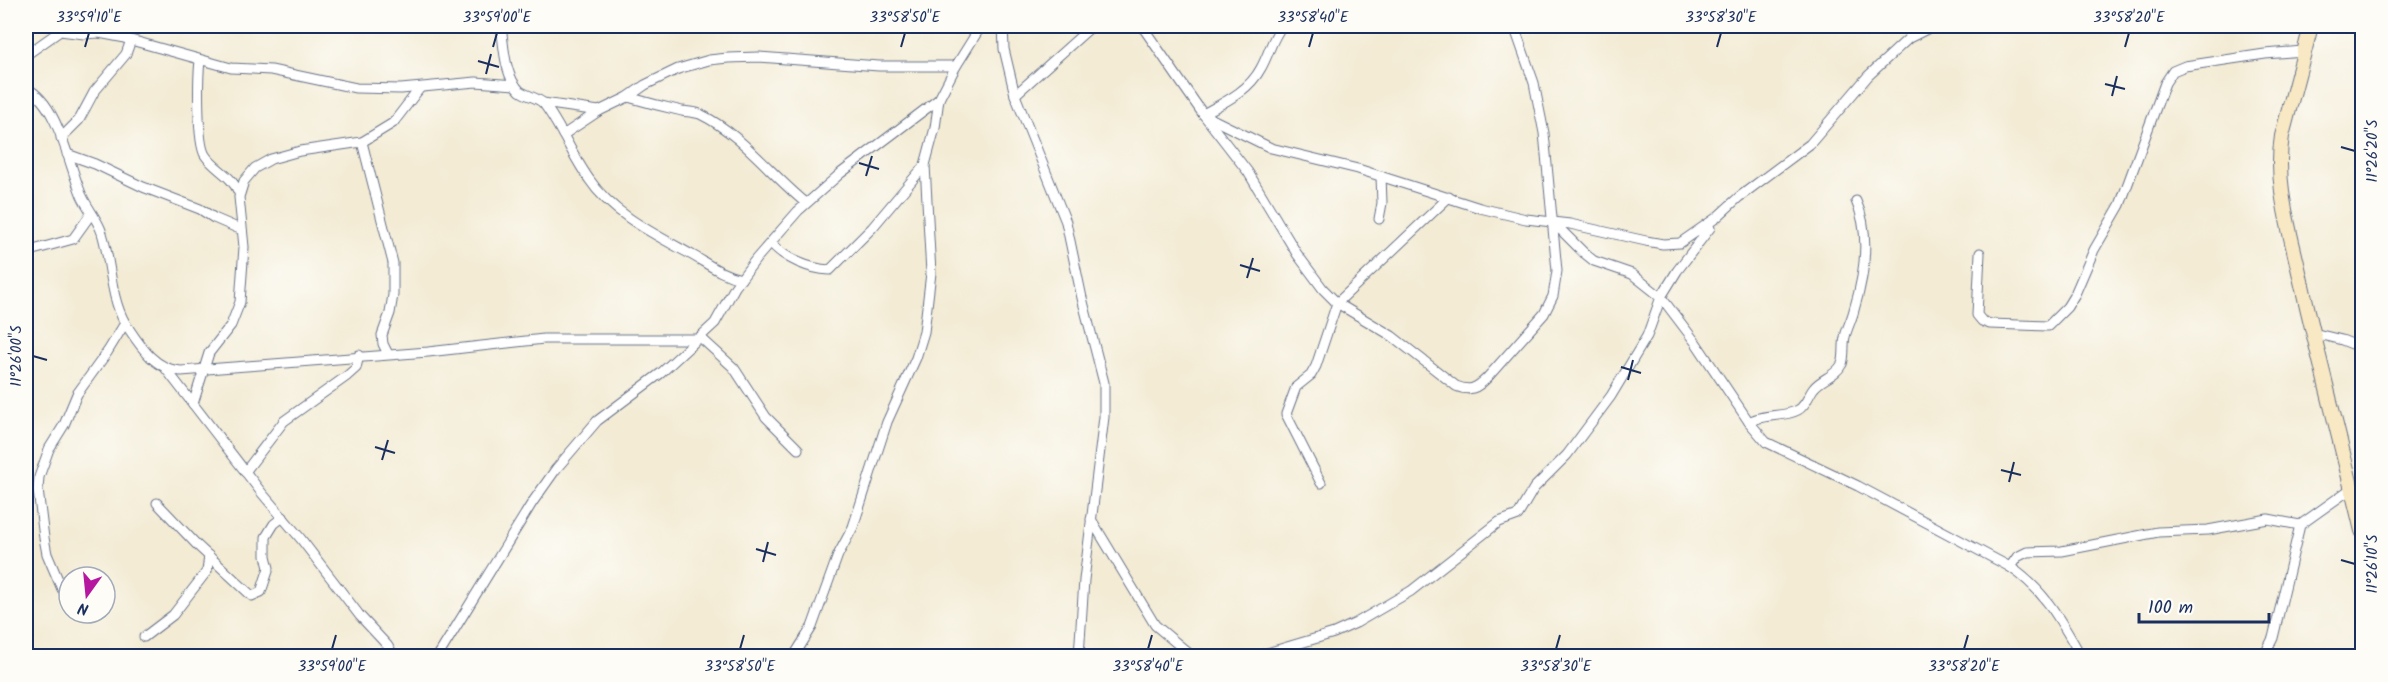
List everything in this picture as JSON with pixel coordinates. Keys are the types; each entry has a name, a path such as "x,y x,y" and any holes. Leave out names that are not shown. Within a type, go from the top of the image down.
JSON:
{"street":[{"path":"501,26 505,57 515,85 527,95 543,103 598,111"},
{"path":"794,657 812,627 838,555 853,527 887,422 916,358 924,332 932,273 925,165 935,128 939,99 981,26"},
{"path":"1003,26 1004,49 1015,95 1066,222 1082,298 1104,383 1104,417 1084,580 1079,657"},
{"path":"1015,95 1092,26"},
{"path":"1142,26 1203,114 1248,172 1297,254 1336,303 1392,336 1456,386 1467,391 1478,387 1544,314 1553,296 1557,271 1547,155 1534,83 1514,26"},
{"path":"1203,114 1229,100 1248,86 1261,69 1276,33 1282,26"},
{"path":"1257,657 1334,633 1356,623 1412,591 1499,522 1518,515 1534,488 1567,455 1611,396 1647,336 1661,297 1671,279 1716,219 1739,196 1810,144 1868,76 1909,38 1932,26"},
{"path":"2311,26 2279,153 2287,215 2313,333 2362,531"},
{"path":"26,55 60,31 80,34 99,33 231,68 263,69 296,74 356,88 420,88 476,82 515,85"},
{"path":"61,138 79,120 94,92 126,54 131,40"},
{"path":"1980,253 1980,286 1976,305 1977,315 1982,321 1990,324 2048,326 2067,307 2075,294 2094,250 2120,205 2165,83 2173,71 2185,66 2208,62 2303,51"},
{"path":"563,135 598,111 628,97 645,85 689,65 728,58 759,57 879,66 956,66"},
{"path":"193,404 202,370 212,347 234,318 240,302 244,256 239,193 230,178 203,152 200,124 200,61"},
{"path":"26,88 45,105 61,138 91,214 102,232 119,310 125,323 147,352 166,369 245,472 360,616 387,645 394,657"},
{"path":"239,193 249,174 264,162 300,151 362,142 393,123 420,88"},
{"path":"628,97 697,113 724,128 757,155 782,183 806,204"},
{"path":"438,657 532,503 556,470 602,416 637,392 718,320 741,279 806,204 841,173 939,99"},
{"path":"543,103 588,178 617,208 653,233 712,268 741,279"},
{"path":"1203,114 1271,148 1381,176 1514,216 1663,244 1680,243 1716,219"},
{"path":"362,142 393,263 392,301 382,335 388,354"},
{"path":"67,154 200,209 242,230"},
{"path":"771,243 788,258 816,268 830,270 872,228 925,165"},
{"path":"1379,219 1382,203 1381,176"},
{"path":"1321,483 1286,414 1296,387 1311,375 1316,366 1336,303 1449,197"},
{"path":"1749,422 1800,409 1815,386 1830,378 1843,362 1846,334 1859,290 1864,244 1864,227 1856,201"},
{"path":"26,252 73,239 91,214"},
{"path":"1553,222 1594,261 1632,274 1661,297 1708,360 1749,422 1766,442 1858,486 2029,579 2056,612 2080,657"},
{"path":"57,577 47,554 44,538 38,490 39,477 49,449 64,425 77,394 125,323"},
{"path":"2313,333 2342,339 2362,348"},
{"path":"166,369 202,370 544,339 699,338 734,368 766,417 798,449"},
{"path":"245,472 284,420 347,376 356,368 359,355"},
{"path":"2264,657 2273,638 2300,525 2352,488"},
{"path":"157,503 250,595 257,596 269,573 266,537 274,524 283,517"},
{"path":"1091,519 1155,625 1192,657"},
{"path":"2010,567 2017,557 2027,552 2062,551 2158,532 2208,530 2268,519 2300,525"},
{"path":"144,638 173,615 207,571 209,556"}]}
